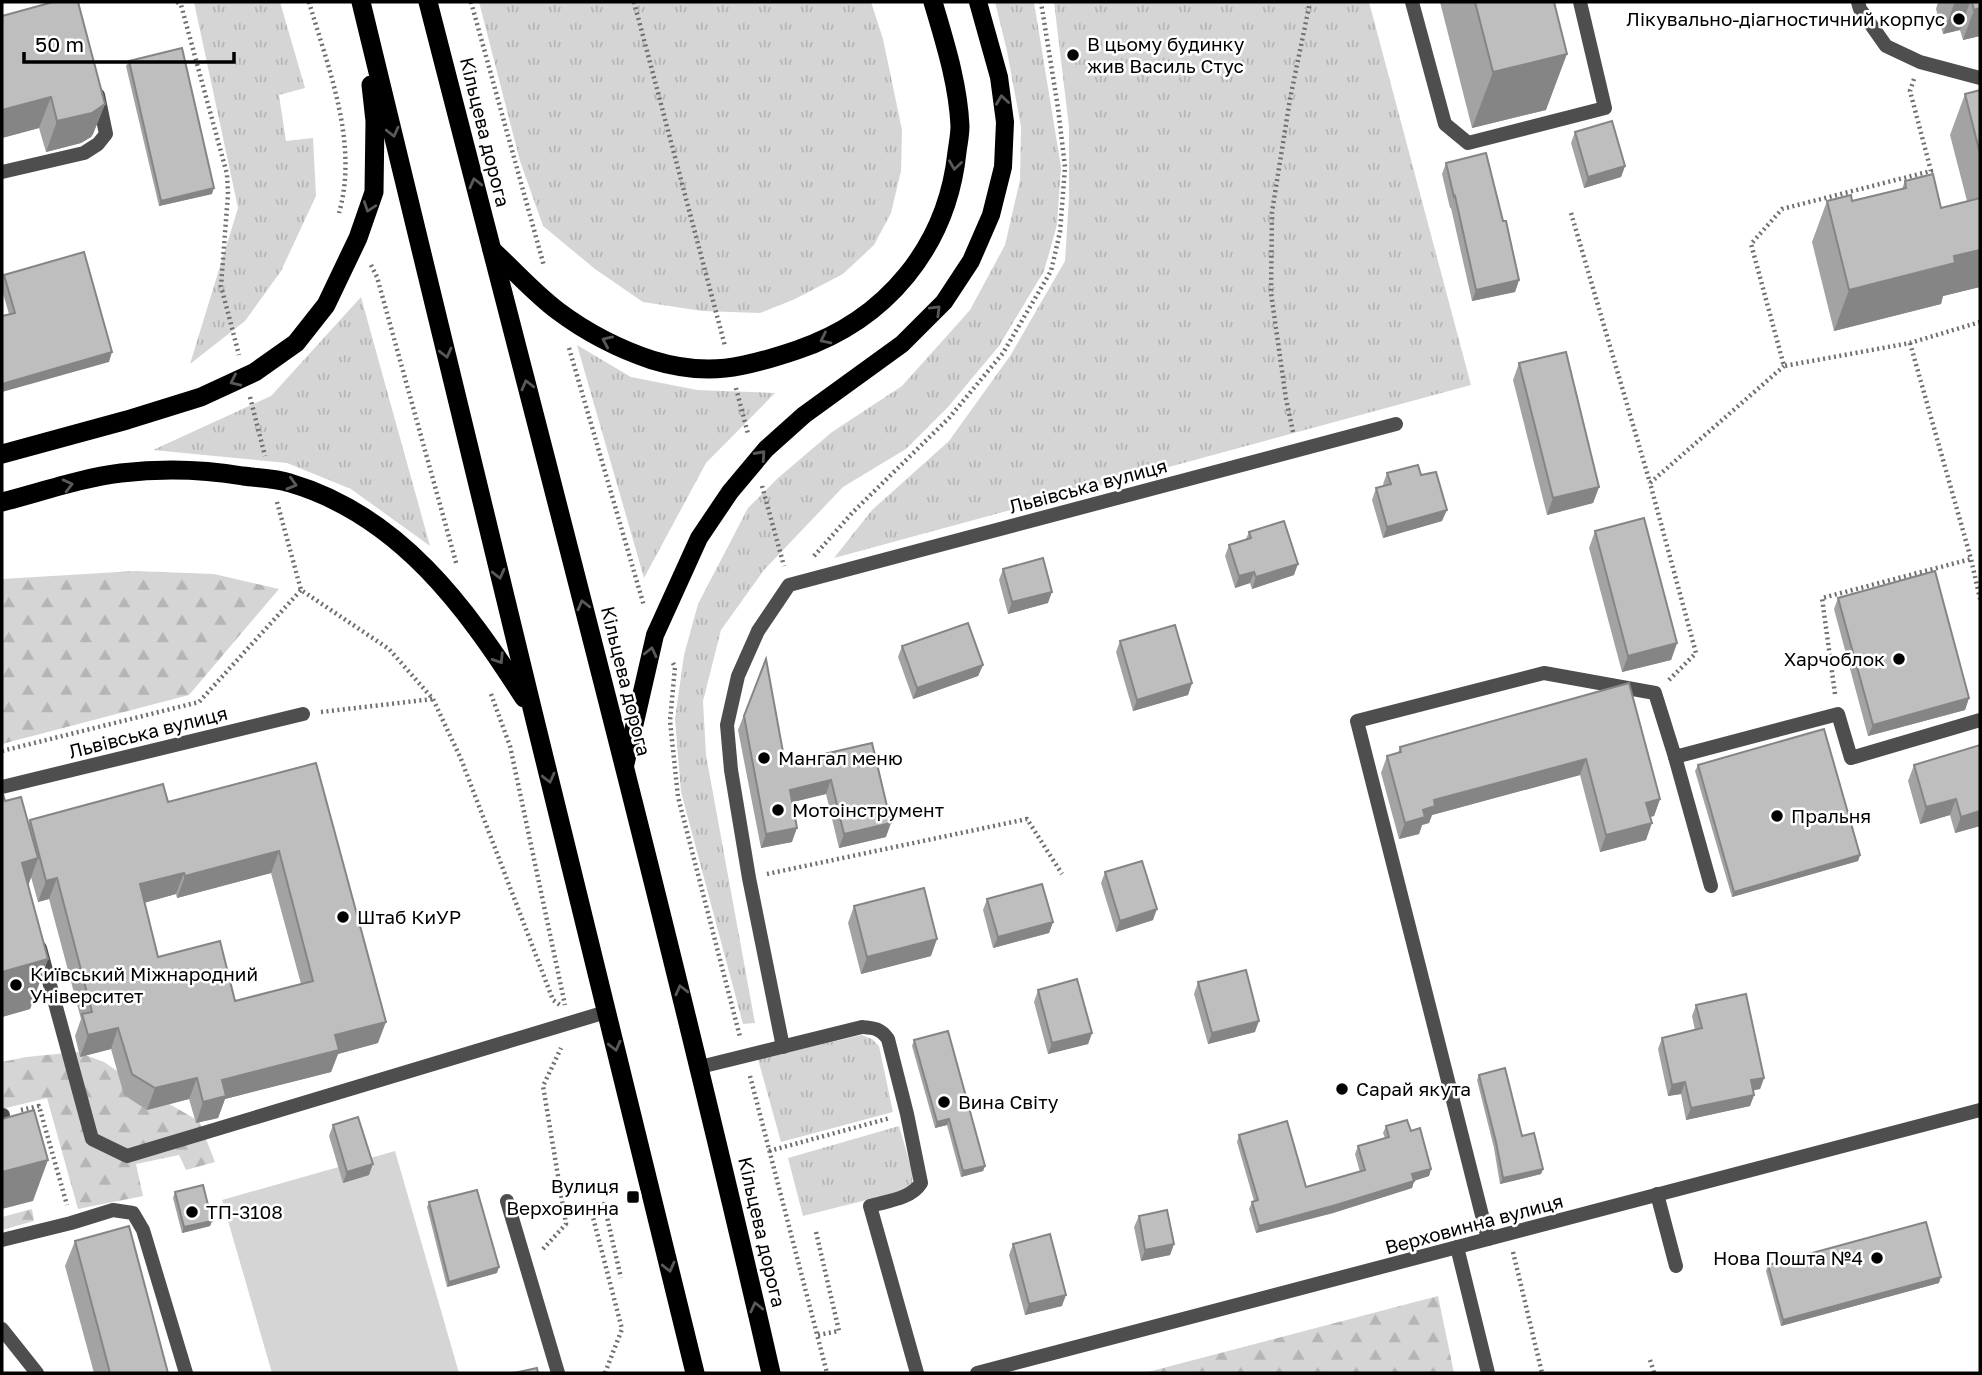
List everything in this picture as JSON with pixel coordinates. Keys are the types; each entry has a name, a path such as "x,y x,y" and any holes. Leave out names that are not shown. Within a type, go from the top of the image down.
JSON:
{"highway":[{"name":"Кільцева дорога","path":"428,2 625,766 700,1067 771,1373"},
{"path":"492,249 557,310 598,338 652,359 698,370 743,367 824,341 863,317 897,287 925,251 945,211 955,170 960,127 954,75 933,2"},
{"path":"2,454 201,397 255,372 296,343 326,305 358,238 374,192 374,121 363,10"},
{"path":"363,10 695,1373"},
{"path":"2,502 119,473 163,469 211,471 288,482 325,495 394,538 426,569 463,608 533,712"}],"main road":[{"path":"625,766 655,635 699,538 730,492 766,449 804,415 902,344 944,302 971,261 991,215 1003,167 1005,122 999,77 978,2"}],"street":[{"path":"1412,2 1445,124 1468,143 1605,108 1580,2"},
{"path":"1858,2 1886,46 1920,62 1980,78"},
{"path":"2,172 84,153 98,144 106,134 96,81"},
{"name":"Львівська вулиця","path":"789,585 1396,424"},
{"path":"783,1046 749,878 731,770 727,725 738,676 758,631 789,585"},
{"path":"1488,1239 1357,722 1544,673 1656,693 1711,886"},
{"name":"Львівська вулиця","path":"2,787 303,714"},
{"path":"1675,757 1838,714 1851,758 1980,720"},
{"path":"38,938 92,1139 127,1156 606,1012"},
{"path":"700,1067 862,1027 876,1028 888,1039 921,1183 906,1196 870,1206 917,1373"},
{"name":"Верховинна вулиця","path":"977,1373 1980,1110"},
{"path":"1657,1195 1676,1266"},
{"path":"507,1201 558,1373"},
{"path":"2,1240 113,1210 133,1213 143,1230 186,1373"},
{"path":"1457,1247 1488,1373"},
{"path":"2,1329 37,1373"}],"path":[{"path":"177,2 181,5 227,174 221,286 240,359"},
{"path":"309,2 343,129 346,170 338,216"},
{"path":"634,2 718,321"},
{"path":"789,585 853,512 949,418 1003,353 1051,271 1060,232 1065,167 1041,2"},
{"path":"1297,450 1286,399 1271,293 1272,212 1290,99 1310,2"},
{"path":"1784,366 1752,244 1782,209 1931,171 1910,92 1920,62"},
{"path":"341,206 377,277 456,562"},
{"path":"1571,214 1696,653 1656,693"},
{"path":"1650,484 1784,366 1910,343 1980,322"},
{"path":"1910,343 1980,598"},
{"path":"227,360 250,349"},
{"path":"247,386 268,467"},
{"path":"275,494 301,590 388,649 433,699 461,759 554,1000 565,1009 510,746 490,691"},
{"path":"1838,714 1822,598 1971,559"},
{"path":"783,565 789,585"},
{"path":"2,751 199,702 301,590"},
{"path":"303,714 433,699"},
{"path":"749,878 1027,819 1062,874"},
{"path":"527,1268 566,1224 543,1086 565,1040"},
{"path":"3,1115 39,1106 71,1223"},
{"path":"769,1151 907,1114"},
{"path":"605,1373 622,1329 590,1206 604,1204 621,1278"},
{"path":"816,1232 839,1331 818,1335"},
{"path":"1515,1261 1542,1373"},
{"path":"1650,1360 1654,1373"}],"green space":[{"path":"194,2 280,2 305,88 279,95 286,141 313,138 316,196 281,271 245,321 190,364 238,208"},
{"path":"479,2 871,2 883,39 902,130 901,171 891,213 874,245 843,274 795,299 760,313 702,311 643,302 595,269 543,226 520,161"},
{"path":"995,2 1034,2 1061,167 1057,225 1044,271 999,346 948,407 906,449 843,487 764,570 721,630 703,701 706,755 755,1023 743,1024 681,792 675,719 684,655 698,604 748,508 778,478 832,432 902,386 970,310 1005,245 1020,180 1021,127"},
{"path":"1054,2 1369,2 1471,385 834,558 872,510 949,441 1010,356 1065,261 1069,198 1069,127"},
{"path":"361,297 430,546 351,489 287,463 153,450 271,396"},
{"path":"577,345 631,377 697,390 775,393 706,463 644,578"},
{"path":"135,571 214,574 279,589 189,695 2,744 2,579"},
{"path":"862,1035 879,1046 893,1112 781,1142 758,1059"},
{"path":"77,1052 104,1062 148,1092 199,1121 215,1162 186,1170 179,1155 136,1164 143,1196 78,1209 47,1098 2,1109 2,1062"},
{"path":"899,1126 913,1174 912,1184 902,1191 803,1216 788,1158"},
{"path":"395,1151 459,1373 272,1373 222,1200"},
{"path":"32,1209 34,1221 2,1230 2,1217"},
{"path":"1438,1296 1454,1373 1144,1373"}],"building":[{"path":"53,2 78,2 105,104 92,113 57,121 51,97 2,110 2,16"},
{"path":"1475,2 1554,2 1567,54 1493,72"},
{"path":"1972,2 1980,2 1980,8 1974,10"},
{"path":"182,48 214,188 161,201 129,61"},
{"path":"1980,90 1980,154 1965,94"},
{"path":"1612,121 1625,166 1588,177 1575,132"},
{"path":"1486,153 1503,221 1506,221 1519,280 1476,290 1446,163"},
{"path":"1933,174 1941,208 1980,198 1980,250 1954,256 1955,263 1849,290 1827,201 1851,195 1852,201 1906,188 1905,181"},
{"path":"84,252 112,352 2,384 2,316 15,313 4,275"},
{"path":"1566,352 1599,487 1553,498 1519,363"},
{"path":"1418,465 1421,475 1436,472 1447,510 1387,527 1376,488 1391,484 1387,473"},
{"path":"1644,518 1677,643 1628,656 1595,531"},
{"path":"1284,521 1298,564 1256,577 1254,572 1239,576 1229,545 1251,538 1249,532"},
{"path":"1043,558 1052,592 1012,602 1003,569"},
{"name":"Харчоблок","path":"1935,571 1969,698 1873,725 1838,598"},
{"path":"968,623 983,665 917,688 902,646"},
{"path":"1175,625 1192,683 1137,700 1120,641"},
{"path":"766,659 785,763 872,743 891,823 844,834 831,780 790,790 797,828 766,834 744,716"},
{"path":"1629,683 1660,799 1646,803 1652,823 1606,835 1586,759 1434,800 1435,806 1423,810 1425,817 1405,823 1387,756 1401,752 1400,747"},
{"name":"Пральня","path":"1824,729 1860,855 1734,892 1698,765"},
{"path":"1980,745 1980,811 1961,817 1956,799 1926,807 1914,765"},
{"path":"316,763 386,1022 335,1035 339,1050 222,1080 226,1096 203,1102 197,1078 155,1088 132,1074 118,1028 88,1035 82,1014 92,1012 57,878 46,881 30,820 163,784 168,802","holes":["279,851 313,981 235,1001 220,941 158,957 140,884 184,873 185,876"]},
{"path":"2,791 5,801 21,797 38,858 22,863 48,959 2,972"},
{"path":"1142,861 1157,909 1120,921 1105,872"},
{"path":"1042,884 1053,922 998,937 987,899"},
{"path":"924,888 937,939 867,957 854,906"},
{"path":"1246,970 1259,1021 1212,1033 1198,982"},
{"path":"1077,979 1092,1033 1052,1043 1038,990"},
{"path":"1746,994 1764,1078 1751,1080 1754,1095 1691,1108 1685,1082 1672,1085 1662,1038 1702,1028 1696,1005"},
{"path":"948,1031 985,1166 963,1171 949,1119 937,1122 914,1040"},
{"path":"1505,1068 1522,1136 1534,1133 1543,1169 1503,1178 1479,1075"},
{"path":"34,1110 48,1160 2,1172 2,1119"},
{"path":"358,1117 373,1164 347,1172 333,1125"},
{"path":"1407,1120 1411,1131 1420,1128 1431,1169 1412,1174 1414,1181 1259,1226 1252,1202 1258,1200 1239,1135 1287,1121 1306,1187 1365,1170 1358,1146 1389,1137 1386,1126"},
{"name":"ТП-3108","path":"203,1185 212,1221 184,1227 175,1192"},
{"path":"477,1190 499,1267 449,1282 429,1202"},
{"path":"1167,1210 1174,1244 1145,1250 1139,1216"},
{"path":"1926,1222 1941,1277 1783,1320 1768,1265"},
{"path":"129,1226 168,1373 110,1373 75,1241"},
{"path":"1050,1234 1066,1295 1029,1304 1013,1244"},
{"path":"537,1368 538,1373 514,1373"}],"place":[{"name":"Лікувально-діагностичний корпус","path":"1959,19"},
{"name":"В цьому будинку жив Василь Стус","path":"1073,55"},
{"name":"Харчоблок","path":"1899,659"},
{"name":"Мангал меню","path":"764,758"},
{"name":"Мотоінструмент","path":"778,810"},
{"name":"Пральня","path":"1777,816"},
{"name":"Штаб КиУР","path":"343,917"},
{"name":"Київський Міжнародний Університет","path":"16,985"},
{"name":"Сарай якута","path":"1342,1089"},
{"name":"Вина Світу","path":"944,1102"},
{"name":"Вулиця Верховинна","path":"633,1197"},
{"name":"ТП-3108","path":"192,1212"},
{"name":"Нова Пошта №4","path":"1877,1258"}]}
